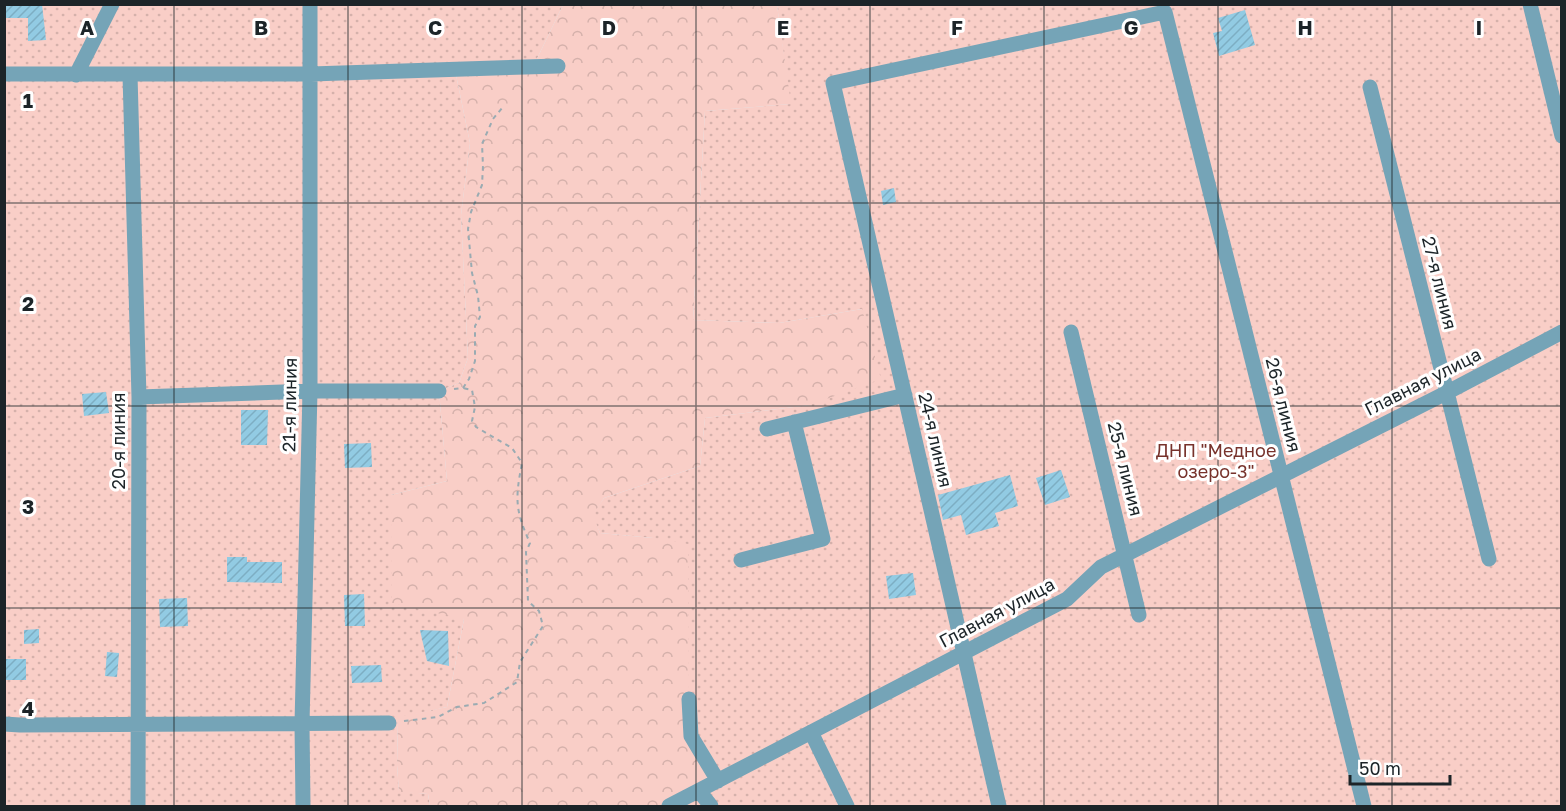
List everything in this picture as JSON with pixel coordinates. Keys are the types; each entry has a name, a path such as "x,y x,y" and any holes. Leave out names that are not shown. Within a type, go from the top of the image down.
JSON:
{"street":[{"path":"76,75 112,4"},
{"name":"21-я линия","path":"303,807 302,724 310,391 310,4"},
{"path":"1530,4 1562,136"},
{"name":"26-я линия","path":"833,83 1166,12 1364,807"},
{"path":"4,74 311,74 558,66"},
{"name":"20-я линия","path":"130,75 139,397 138,807"},
{"name":"24-я линия","path":"833,83 999,807"},
{"name":"27-я линия","path":"1370,87 1489,559"},
{"name":"25-я линия","path":"1071,332 1140,615"},
{"name":"Главная улица","path":"669,807 1066,599 1101,567 1166,532 1446,393 1562,332"},
{"path":"139,397 310,391 439,391"},
{"path":"767,429 905,395"},
{"path":"741,560 823,539 794,422"},
{"path":"690,699 691,736 718,781"},
{"path":"4,723 138,725 389,723"},
{"path":"811,732 848,807"},
{"path":"699,791 711,807"}],"path":[{"path":"463,388 469,379 475,361 475,326 480,317 472,273 468,229 471,212 482,185 482,144 502,108"},
{"path":"389,723 438,717 457,707 484,703 506,690 517,682 520,662 543,626 539,611 528,601 526,552 530,543 518,515 516,493 522,463 512,448 476,427 472,421 475,407 472,390 463,388 439,391"}],"green space":[{"path":"5,5 563,5 533,67 455,70 470,143 461,215 468,358 459,383 439,391 447,481 391,495 464,619 447,707 398,718 399,791 428,794 430,806 5,806"},
{"path":"563,5 777,5 791,104 705,111 693,320 779,323 862,309 881,379 810,405 705,418 700,466 604,498 593,515 600,533 688,544 689,716 716,782 669,806 430,806 428,794 399,792 398,717 447,707 464,619 392,603 391,495 447,481 439,391 459,383 468,358 461,215 470,143 455,70 533,67"},
{"name":"ДНП \"Медное озеро-3\"","path":"777,5 1561,5 1561,806 669,806 691,736 653,538 600,533 592,515 604,498 700,466 705,418 810,405 862,309 779,323 693,320 705,111 790,104"}],"building":[{"path":"4,4 42,4 46,40 28,41 28,18 4,18"},
{"path":"1245,10 1255,45 1219,56 1213,33 1222,31 1218,18"},
{"path":"894,188 896,202 883,205 881,191"},
{"path":"106,392 109,413 84,416 82,394"},
{"path":"241,410 268,410 267,445 241,445"},
{"path":"371,443 372,467 345,468 344,444"},
{"path":"1061,470 1070,497 1045,505 1036,478"},
{"path":"1010,475 1018,506 995,513 999,526 966,535 961,515 943,520 938,495"},
{"path":"227,557 247,557 247,562 282,562 282,583 227,582"},
{"path":"913,573 916,595 889,599 886,576"},
{"path":"364,594 365,626 345,626 344,595"},
{"path":"187,598 188,626 160,627 159,599"},
{"path":"39,629 39,643 24,644 24,630"},
{"path":"420,630 448,631 449,666 427,661"},
{"path":"107,652 119,653 117,677 105,676"},
{"path":"5,659 26,659 26,680 5,680"},
{"path":"381,665 382,682 352,683 351,666"}]}
